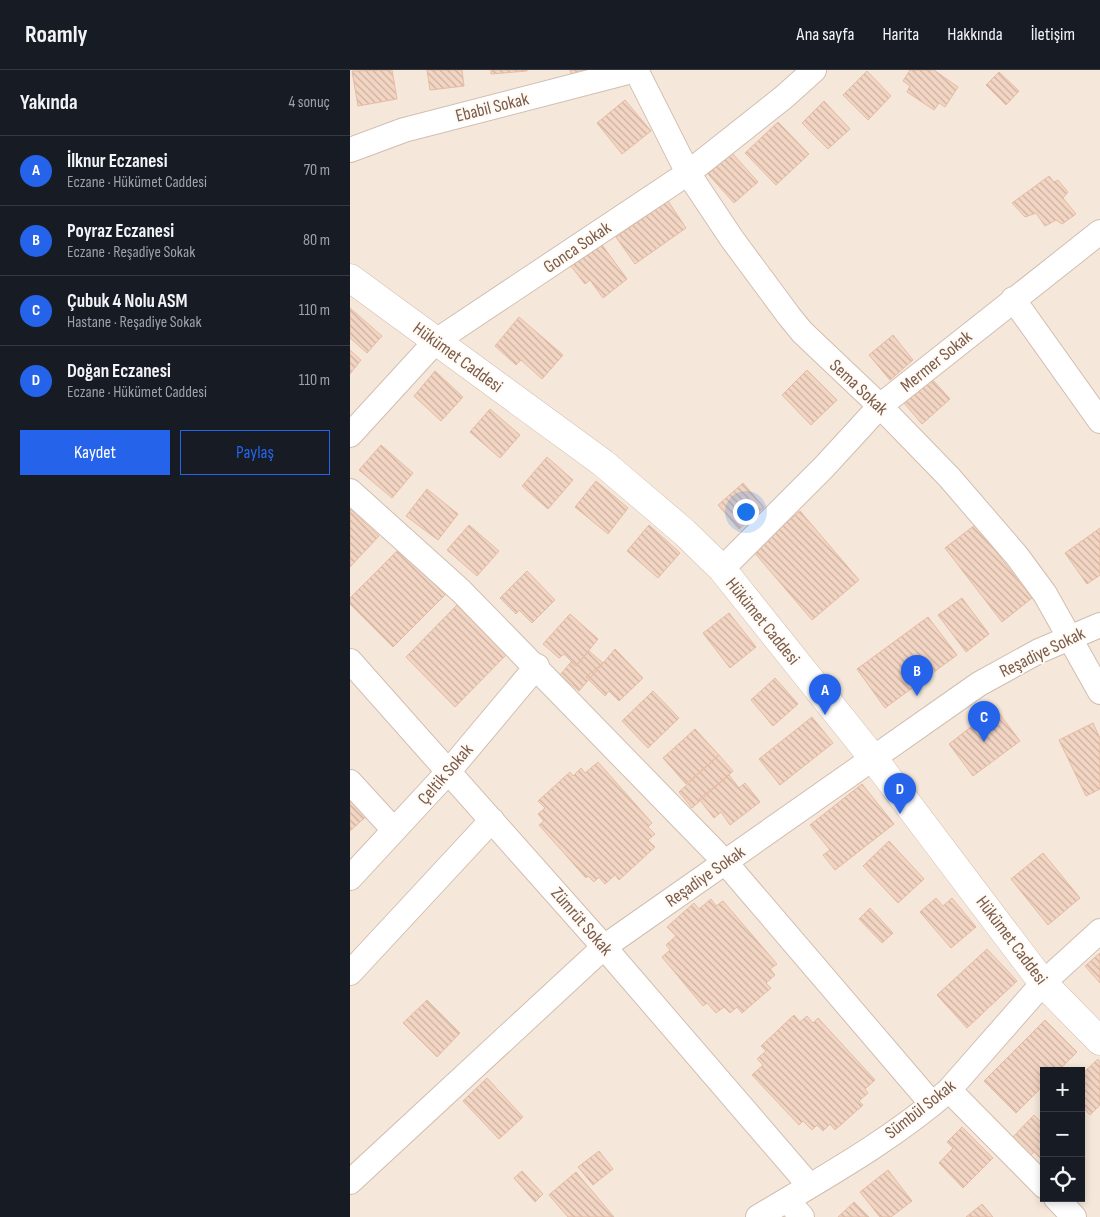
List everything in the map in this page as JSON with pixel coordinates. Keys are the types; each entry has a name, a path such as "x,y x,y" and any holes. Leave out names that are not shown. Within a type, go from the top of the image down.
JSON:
{"street":[{"name":"Sema Sokak","path":"636,70 688,173 732,239 802,332 880,406 949,477 1017,556 1044,594 1100,692"},
{"name":"Ebabil Sokak","path":"350,150 404,130 636,70"},
{"name":"Gonca Sokak","path":"350,435 436,341 688,173 784,97 814,70"},
{"name":"Mermer Sokak","path":"722,569 824,468 880,406 1100,232"},
{"name":"Hükümet Caddesi","path":"350,278 603,463 684,532 722,569 874,758 1043,983 1100,1041"},
{"path":"1013,299 1100,421"},
{"path":"350,491 455,584 537,666 725,862 941,1097 1040,1183"},
{"name":"Reşadiye Sokak","path":"350,1182 604,946 978,684 1070,637 1100,625"},
{"name":"Zümrüt Sokak","path":"350,661 604,946 809,1185"},
{"name":"Çeltik Sokak","path":"350,878 449,771 537,666"},
{"path":"350,782 394,830"},
{"path":"350,973 492,820"},
{"name":"Sümbül Sokak","path":"758,1217 794,1208 809,1185 899,1129 941,1097 1043,983 1100,932"},
{"path":"1060,1202 1074,1217"}],"shaded area":[{"path":"350,70 1100,70 1100,1217 350,1217"}],"building":[{"path":"392,70 397,99 358,106 352,71"},
{"path":"427,70 462,70 464,86 430,90"},
{"path":"491,70 527,70 527,71 491,74"},
{"path":"570,70 599,70 572,77"},
{"path":"910,70 934,70 958,87 945,107 939,103 934,110 907,92 910,86 903,81"},
{"path":"867,71 891,96 868,120 843,95"},
{"path":"999,72 1019,91 1006,105 986,85"},
{"path":"625,100 651,131 622,154 597,123"},
{"path":"824,101 850,129 828,149 802,123"},
{"path":"778,122 809,154 776,185 745,153"},
{"path":"732,153 758,182 734,203 708,174"},
{"path":"1049,176 1054,182 1058,180 1068,192 1063,198 1076,214 1062,224 1056,220 1045,226 1036,213 1025,217 1012,203"},
{"path":"668,201 686,228 635,264 616,237"},
{"path":"600,242 627,279 603,298 590,280 585,284 570,265"},
{"path":"350,308 382,336 367,353 350,338"},
{"path":"519,317 563,355 542,379 521,360 516,365 495,346"},
{"path":"893,335 913,360 890,380 869,355"},
{"path":"350,350 361,360 350,374"},
{"path":"807,370 837,400 811,425 782,395"},
{"path":"435,371 463,397 441,421 414,396"},
{"path":"931,378 950,399 922,424 904,403"},
{"path":"490,409 520,435 500,458 470,432"},
{"path":"381,445 413,473 392,498 359,470"},
{"path":"547,457 573,480 548,509 522,486"},
{"path":"596,481 628,508 608,534 575,507"},
{"path":"743,483 764,507 739,529 718,505"},
{"path":"427,489 458,514 438,540 406,516"},
{"path":"350,509 379,536 350,567"},
{"path":"800,511 859,580 812,620 753,551"},
{"path":"469,525 499,551 477,576 447,550"},
{"path":"649,525 680,553 658,578 627,551"},
{"path":"975,525 1032,598 1002,622 945,548"},
{"path":"1100,528 1100,575 1087,584 1065,553"},
{"path":"399,549 445,595 393,647 350,604 350,598"},
{"path":"527,571 555,600 532,623 519,610 516,614 500,598"},
{"path":"962,598 989,634 966,652 938,615"},
{"path":"458,604 508,653 455,707 406,657"},
{"path":"729,613 756,647 730,668 703,633"},
{"path":"570,614 598,639 576,666 564,654 559,658 543,644"},
{"path":"928,617 957,655 885,708 857,669"},
{"path":"615,649 643,678 619,701 609,691 605,696 586,677 603,663"},
{"path":"589,651 603,663 579,691 560,675 571,662 576,666"},
{"path":"775,678 798,704 773,726 751,700"},
{"path":"653,691 679,718 648,748 622,721"},
{"path":"995,708 1020,741 973,776 949,744"},
{"path":"812,717 833,743 780,785 759,759"},
{"path":"1093,723 1100,738 1100,789 1086,796 1059,740"},
{"path":"695,729 719,755 686,784 663,758"},
{"path":"719,755 733,771 692,808 679,792"},
{"path":"598,762 652,823 648,827 655,834 648,840 655,847 619,880 615,875 605,884 599,877 594,882 588,876 586,878 539,825 544,821 538,814 545,808 538,801 570,772 573,776 581,768 585,773"},
{"path":"729,775 739,788 745,783 760,802 730,825 721,812 714,818 699,799"},
{"path":"862,784 894,824 835,870 823,855 830,850 810,825"},
{"path":"350,790 370,813 350,831"},
{"path":"889,841 924,879 898,903 863,866"},
{"path":"1043,853 1080,898 1048,925 1011,879"},
{"path":"936,898 943,906 952,898 976,927 951,948 920,912"},
{"path":"711,899 716,906 723,901 777,964 770,969 775,975 766,983 771,988 742,1013 737,1007 730,1013 724,1007 716,1013 707,1003 703,1006 662,957 670,950 666,945 676,936 667,927 694,903 699,909"},
{"path":"870,908 893,933 882,943 859,919"},
{"path":"987,949 1017,981 967,1028 937,995"},
{"path":"1100,953 1100,983 1085,966"},
{"path":"427,1000 460,1033 437,1057 403,1023"},
{"path":"794,1015 800,1022 807,1016 813,1023 818,1018 875,1080 865,1089 868,1093 859,1101 863,1105 835,1130 830,1124 823,1131 817,1125 812,1130 803,1121 799,1125 752,1075 763,1065 757,1059 766,1051 761,1046"},
{"path":"1045,1020 1077,1052 1062,1067 1040,1067 1040,1089 1016,1113 984,1081"},
{"path":"1098,1059 1100,1062 1100,1105 1090,1115 1085,1109 1085,1071"},
{"path":"487,1078 523,1117 499,1139 463,1101"},
{"path":"1034,1115 1040,1121 1040,1158 1034,1152 1029,1157 1011,1139"},
{"path":"962,1127 993,1158 963,1188 939,1163 953,1148 947,1142"},
{"path":"599,1151 613,1169 593,1185 578,1167"},
{"path":"888,1170 912,1201 891,1217 880,1217 860,1192"},
{"path":"522,1171 543,1194 535,1202 514,1178"},
{"path":"576,1172 614,1217 568,1217 549,1195"},
{"path":"854,1202 869,1217 838,1217"},
{"path":"982,1204 993,1217 966,1217"}],"place":[{"name":"Poyraz Eczanesi","path":"917,696"},
{"name":"İlknur Eczanesi","path":"825,715"},
{"name":"Çubuk 4 Nolu ASM","path":"984,742"},
{"name":"Doğan Eczanesi","path":"900,814"}]}
